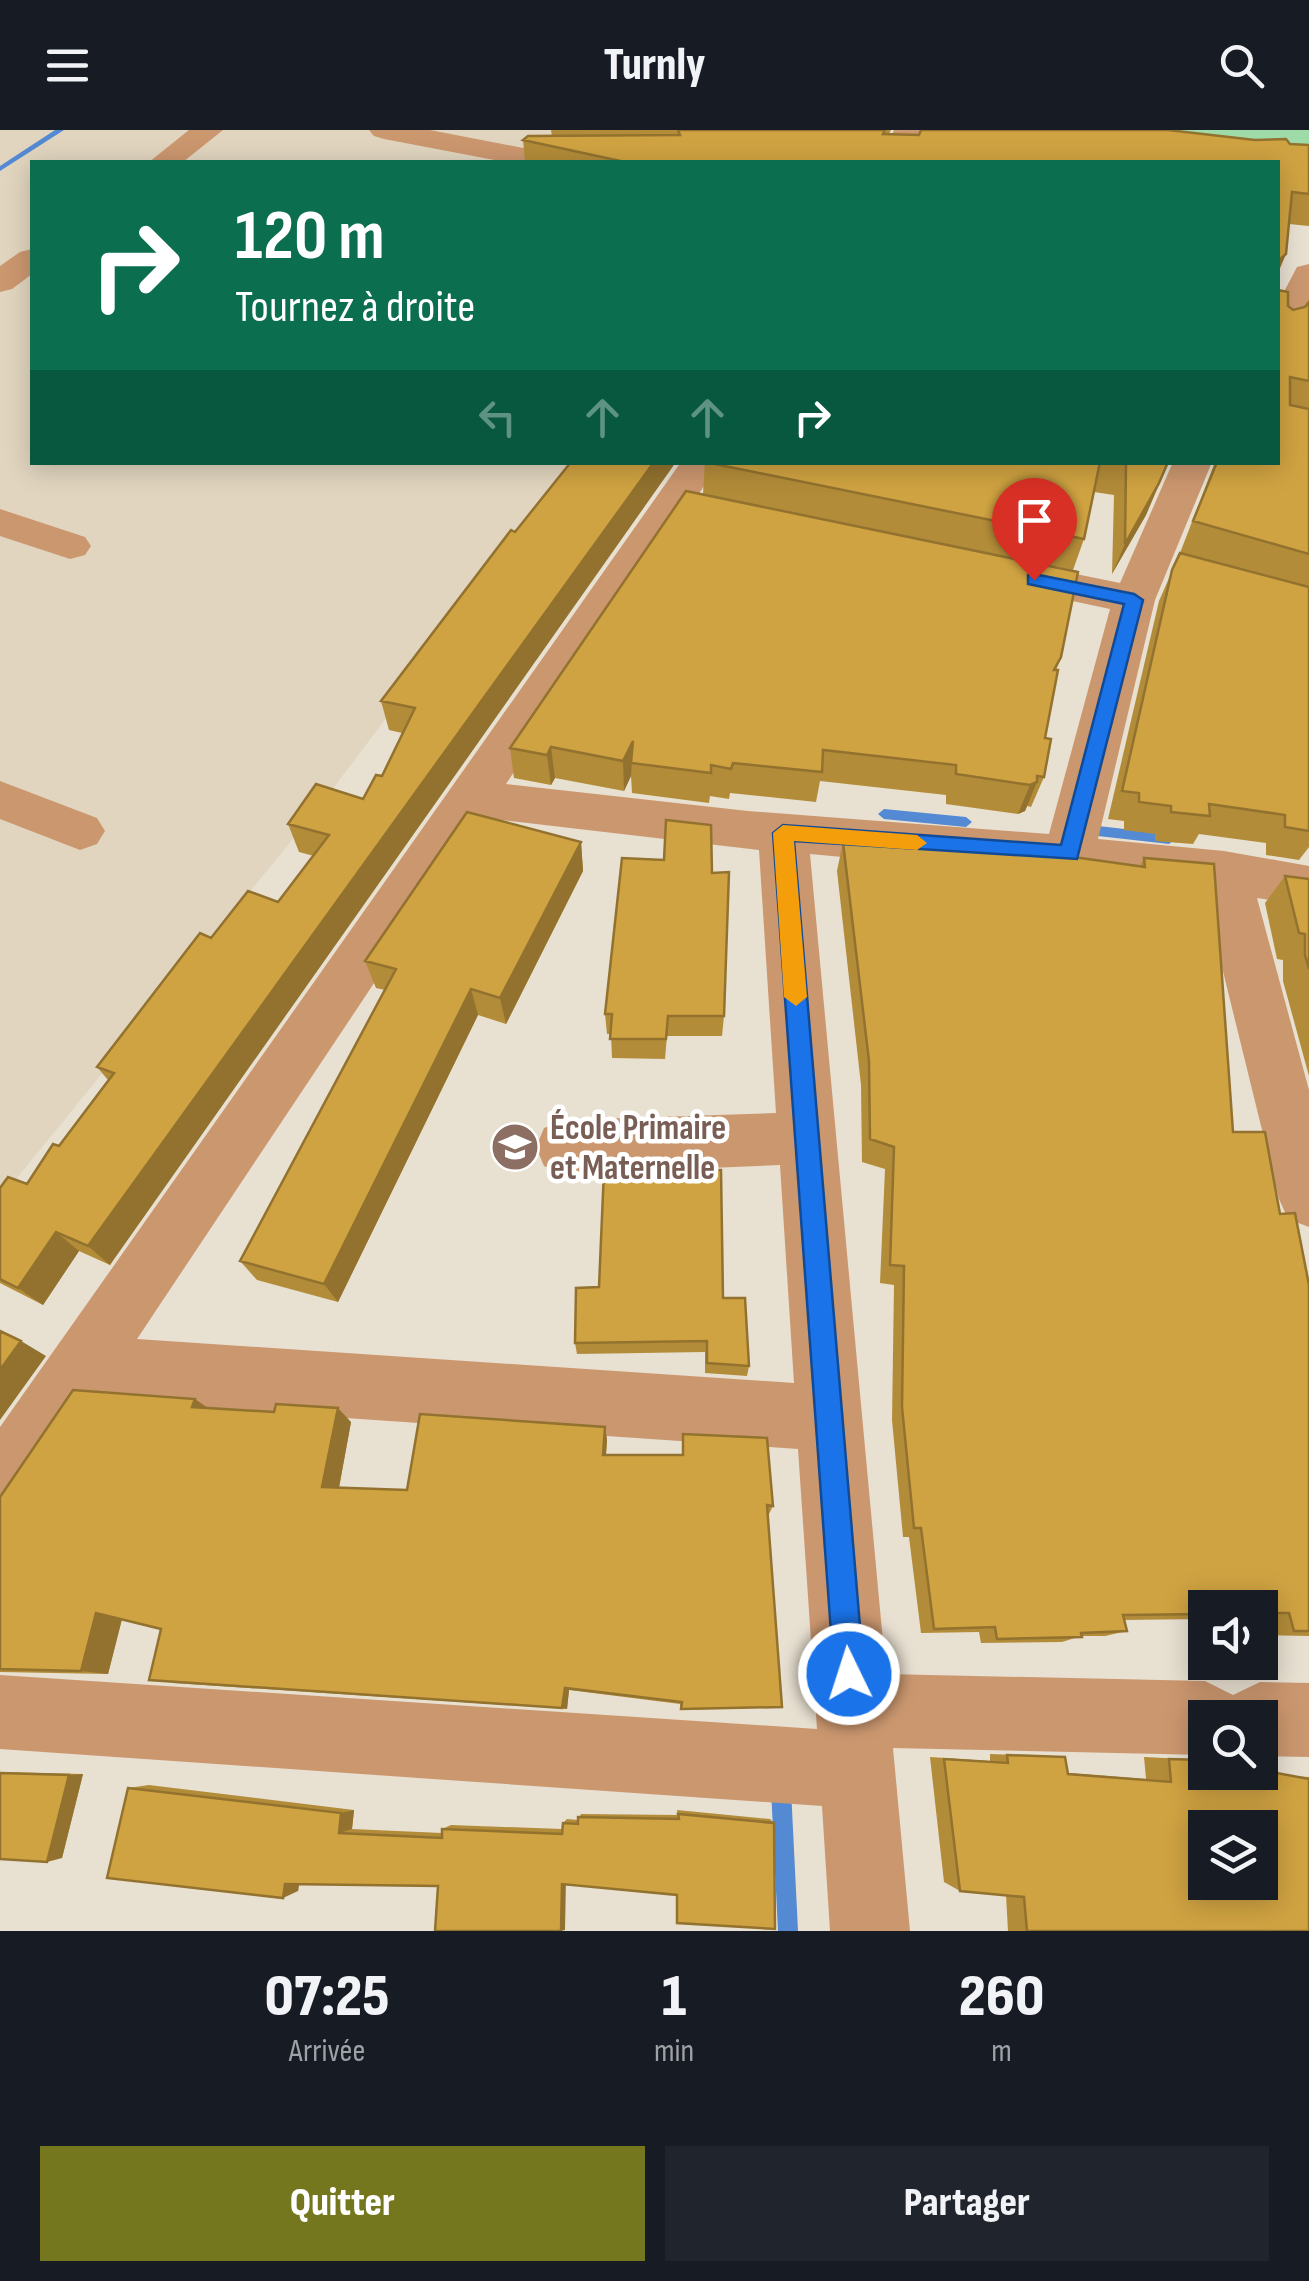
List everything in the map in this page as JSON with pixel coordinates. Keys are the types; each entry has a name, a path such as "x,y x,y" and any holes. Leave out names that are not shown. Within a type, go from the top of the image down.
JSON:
{"street":[{"path":"167,160 208,130"},
{"path":"384,130 528,158 611,152 652,160"},
{"path":"899,160 910,130"},
{"path":"0,282 30,260"},
{"path":"1069,854 1191,465"},
{"path":"0,1485 471,798 694,493"},
{"path":"0,522 70,546"},
{"path":"968,566 1156,577"},
{"path":"471,798 783,833 1069,854 1224,871 1309,886"},
{"path":"0,799 80,831"},
{"path":"783,833 870,1931"},
{"path":"1224,871 1309,1199"},
{"path":"565,1146 807,1138"},
{"path":"81,1368 830,1418"},
{"path":"0,1712 854,1740 1188,1719"},
{"path":"1278,1720 1309,1720"}],"shaded area":[{"path":"0,130 565,130 526,160 30,160 30,465 577,465 322,803 0,1199"}],"green space":[{"path":"1100,130 1309,130 1309,160"}],"building":[{"path":"678,130 885,130 883,134 919,135 921,130 1168,130 1255,140 1286,139 1290,144 1309,145 1309,194 1292,192 1286,254 1280,259 1280,160 616,160 523,140 528,136 680,135"},
{"path":"1280,290 1288,292 1288,306 1293,310 1309,302 1309,381 1290,377 1290,405 1309,409 1309,554 1193,521 1216,465 1280,465"},
{"path":"569,465 652,465 88,1246 56,1232 18,1288 0,1279 0,1188 8,1177 27,1184 53,1144 59,1146 114,1073 97,1067 200,933 211,938 248,891 278,902 329,835 288,824 316,784 363,799 376,775 382,776 415,708 381,701 511,530 515,532"},
{"path":"720,465 1099,465 1084,539"},
{"path":"1126,465 1167,465 1159,483 1125,544"},
{"path":"686,491 1078,572 1061,657 1054,670 1058,670 1045,738 1051,739 1044,777 1037,776 1037,782 1030,785 956,774 956,765 823,750 822,772 733,763 731,769 711,765 711,773 631,763 633,741 623,761 551,747 547,755 510,748"},
{"path":"1180,553 1309,587 1309,831 1285,827 1285,815 1209,804 1210,816 1171,812 1171,806 1139,802 1139,793 1122,791 1172,570"},
{"path":"467,812 581,842 500,998 471,989 324,1284 240,1261 396,969 365,961"},
{"path":"666,820 711,825 712,873 729,872 724,1016 668,1016 666,1039 610,1039 612,1014 605,1014 622,858 664,860"},
{"path":"905,840 905,845 981,852 981,844 1145,867 1144,858 1214,864 1233,1132 1265,1132 1280,1214 1295,1213 1309,1285 1309,1631 1294,1631 1289,1613 1278,1613 1278,1590 1188,1590 1188,1614 1123,1615 1127,1631 1081,1633 1082,1637 997,1639 995,1627 934,1629 921,1528 914,1528 902,1407 904,1266 890,1265 894,1147 870,1139 869,1061 843,842"},
{"path":"1285,876 1309,879 1309,969 1305,934 1299,933"},
{"path":"604,1170 721,1170 723,1298 745,1298 749,1366 707,1363 707,1341 575,1343 576,1288 599,1287"},
{"path":"0,1331 21,1341 0,1370"},
{"path":"73,1390 195,1399 192,1407 274,1412 276,1404 338,1408 322,1487 407,1490 420,1414 605,1427 603,1455 683,1455 683,1434 767,1438 773,1506 767,1505 782,1707 681,1709 682,1702 565,1688 562,1708 149,1680 161,1629 96,1613 81,1671 0,1669 0,1497"},
{"path":"1007,1755 1065,1757 1068,1774 1171,1782 1169,1759 1188,1760 1188,1790 1278,1790 1278,1773 1309,1779 1309,1931 1027,1931 1024,1897 960,1891 944,1759 1008,1763"},
{"path":"0,1773 69,1775 47,1862 0,1859"},
{"path":"128,1788 341,1813 339,1833 442,1838 442,1829 562,1834 563,1823 578,1824 578,1817 679,1819 678,1814 774,1823 775,1929 677,1923 677,1895 562,1884 561,1931 435,1931 438,1886 285,1884 283,1898 107,1878"}],"waterway":[{"path":"0,169 60,130"},
{"path":"884,814 966,822"},
{"path":"1098,831 1169,839"},
{"path":"781,1789 788,1931"}],"slow traffic":[{"path":"796,997 783,833 917,843"}],"place":[{"name":"École Primaire et Maternelle","path":"515,1147"}],"route":[{"path":"849,1674 783,833 1069,854 1134,600 1034,580"}]}
